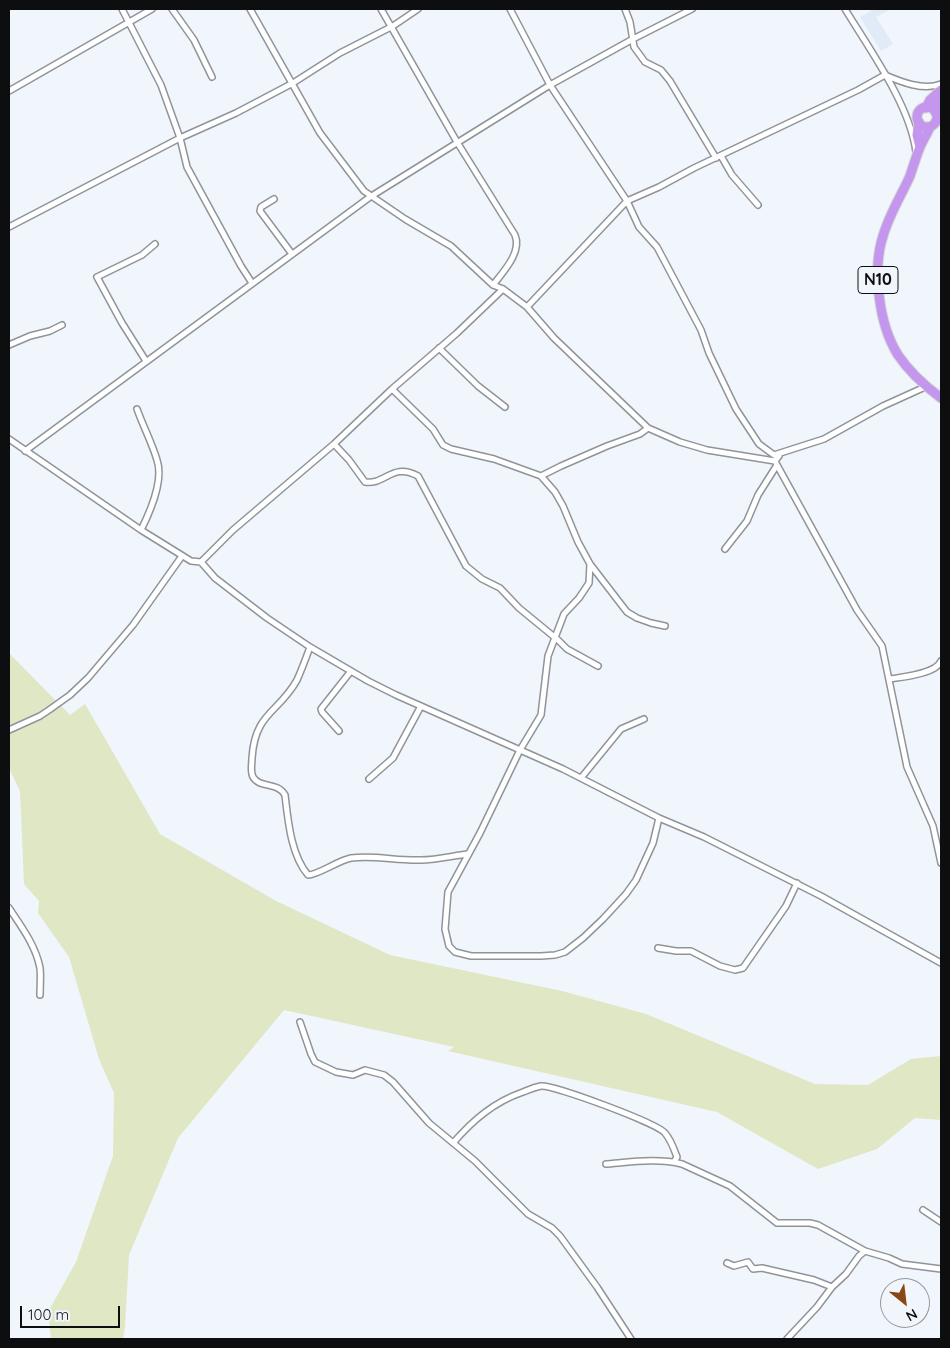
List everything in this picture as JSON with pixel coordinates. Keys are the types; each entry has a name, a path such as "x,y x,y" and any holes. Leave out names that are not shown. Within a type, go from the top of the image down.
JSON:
{"highway":[{"path":"926,108 930,100 941,90"},
{"path":"936,112 931,108 920,110 918,122 922,126 930,127 936,121 936,112 941,95"},
{"name":"N10","path":"918,122 917,135 920,147"},
{"name":"N10","path":"930,127 920,147 910,177 882,236 878,270 880,298 891,341 908,369 925,386 941,398"}],"street":[{"path":"122,9 161,85 188,167 252,283"},
{"path":"9,91 128,21 152,9"},
{"path":"172,9 194,40 212,77"},
{"path":"250,9 320,132 357,183 370,197 451,246 493,285 503,289 527,307 554,338 648,428 680,442 707,450 776,463 857,610 882,646 907,767 933,826 941,863"},
{"path":"381,9 393,26 457,142 506,218 518,241 514,254 493,285"},
{"path":"9,227 180,138 236,113 293,83 340,53 393,26 418,9"},
{"path":"510,9 550,85 627,201 638,227 658,247 700,330 736,408 759,444 779,456 758,495 747,521 726,549"},
{"path":"625,9 630,22 634,47 645,62 661,70 719,157 758,205"},
{"path":"25,451 370,197 550,85 692,9"},
{"path":"846,9 885,75 910,126 916,157"},
{"path":"885,75 899,81 922,86 935,87 941,84"},
{"path":"527,307 627,201 858,90 885,75"},
{"path":"274,199 261,207 260,211 292,254"},
{"path":"146,361 122,323 97,277 142,255 154,244"},
{"path":"201,562 239,524 334,444 503,289"},
{"path":"9,345 62,325"},
{"path":"439,348 478,386 505,407"},
{"path":"774,454 824,439 883,406 925,386"},
{"path":"392,389 433,429 443,445 451,450 494,459 541,476 555,492 563,506 578,542 590,564 630,614 651,623 666,626"},
{"path":"137,409 157,460 159,470 150,513 141,530"},
{"path":"541,476 640,434 648,428"},
{"path":"9,439 141,530 191,561"},
{"path":"334,444 349,460 365,482 370,483 398,471 413,473 418,476 466,566 482,580 500,588 519,608 567,649 598,666"},
{"path":"9,730 40,716 83,682 133,625 182,556"},
{"path":"178,564 191,561 201,562 215,578 310,647 368,681 581,778 659,818 704,837 797,883 941,963"},
{"path":"590,564 589,583 579,598 564,614 548,656 540,715 520,750 480,833 448,892 445,929 449,946 455,952 463,955 555,955 565,952 583,938 626,894 642,869 653,843 659,818"},
{"path":"310,647 297,679 286,697 259,725 255,736 252,765 254,779 258,782 277,786 285,796 293,842 304,871 308,875 312,875 335,863 373,856 422,860 467,854"},
{"path":"890,679 932,670 939,666 941,661"},
{"path":"339,731 321,709 351,671"},
{"path":"369,779 393,758 421,706"},
{"path":"581,778 621,729 644,719"},
{"path":"658,948 691,951 720,966 735,970 743,968 786,906 797,883"},
{"path":"9,908 30,940 36,954 40,968 40,996"},
{"path":"300,1022 315,1062 336,1072 353,1075 365,1070 384,1075 398,1086 429,1123 475,1161 528,1214 552,1228 560,1236 602,1294 631,1339"},
{"path":"453,1143 479,1117 498,1102 543,1086 615,1109 655,1125 665,1132 672,1143 677,1157 674,1162"},
{"path":"606,1164 638,1161 674,1162 697,1170 730,1186 777,1223 810,1223 818,1225 865,1251 902,1264 941,1268"},
{"path":"923,1210 941,1222"},
{"path":"786,1339 817,1307 832,1287 846,1274 865,1251"},
{"path":"727,1264 734,1266 748,1262 753,1269 762,1268 814,1280 832,1287"}],"shaded area":[{"path":"874,9 891,9 876,17 893,44 881,51 860,17"}],"green space":[{"path":"9,653 70,715 85,704 160,834 276,901 390,955 562,991 646,1014 815,1084 868,1085 911,1059 941,1056 941,1120 915,1118 877,1149 818,1169 717,1112 448,1051 454,1047 284,1010 178,1138 129,1255 123,1339 51,1339 48,1312 76,1262 113,1156 114,1093 99,1059 69,957 38,913 39,901 24,884 20,791 9,768"}]}
